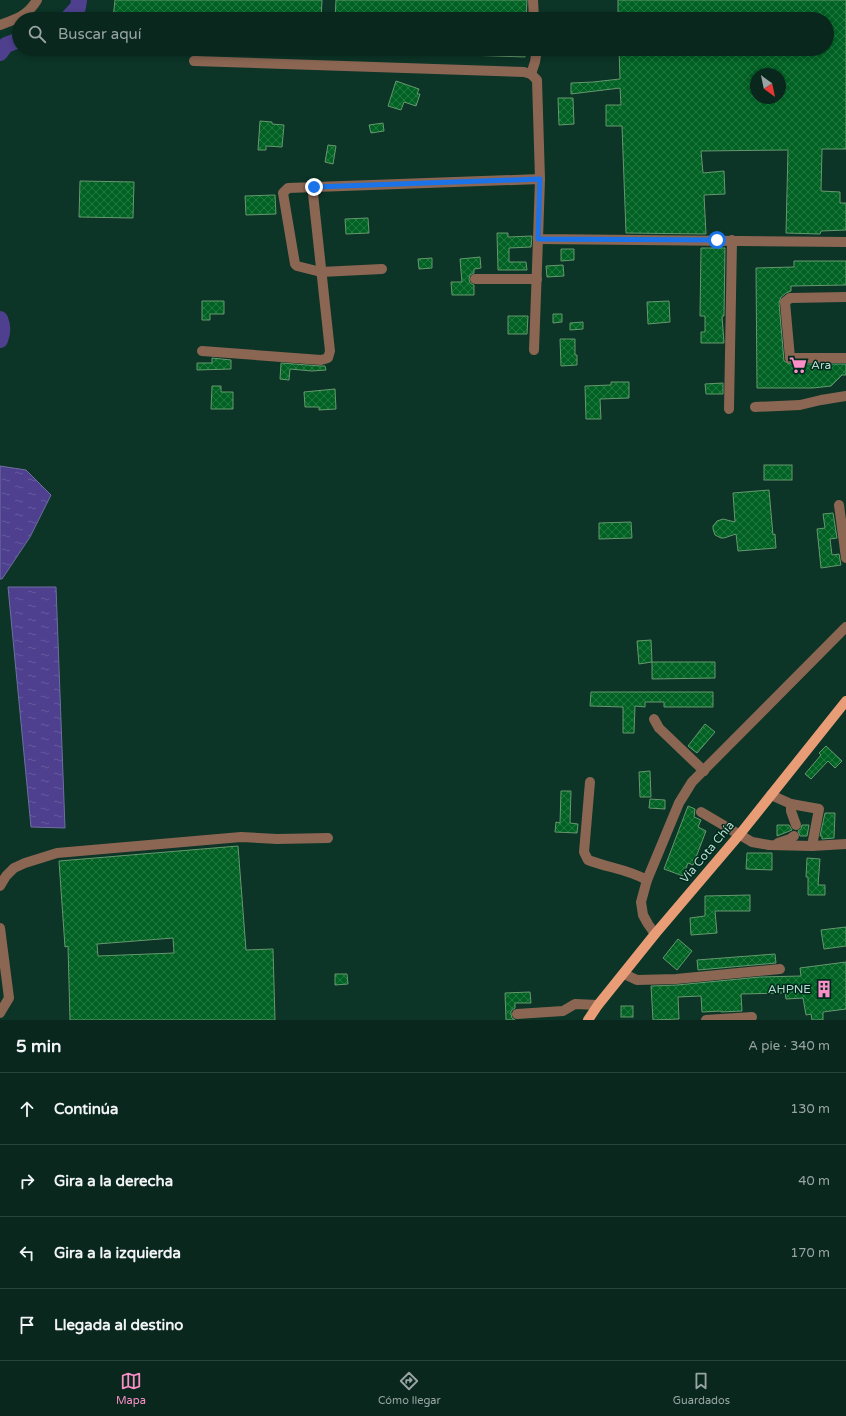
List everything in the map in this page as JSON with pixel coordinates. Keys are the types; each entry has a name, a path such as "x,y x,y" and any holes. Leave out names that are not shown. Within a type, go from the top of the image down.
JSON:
{"main road":[{"name":"Vía Cota Chía","path":"588,1020 598,1005 740,834 846,701"}],"street":[{"path":"27,12 37,0"},
{"path":"533,0 534,12"},
{"path":"0,25 12,21"},
{"path":"531,74 535,56"},
{"path":"194,61 524,72 531,74 537,80 540,179 534,350"},
{"path":"382,268 320,272 301,268 295,264 283,193 288,188 540,179"},
{"path":"202,351 321,360 328,358 330,351 320,272 313,194 314,187"},
{"path":"538,239 846,242"},
{"path":"729,409 732,240"},
{"path":"475,279 537,279"},
{"path":"846,297 790,298 785,302 790,358 846,358"},
{"path":"755,407 800,406 821,400 846,396"},
{"path":"839,505 846,558"},
{"path":"656,934 643,915 641,902 647,880 678,803 692,782 846,627"},
{"path":"654,719 659,728 704,771"},
{"path":"590,782 584,852 588,860 596,864 634,873 647,880"},
{"path":"771,795 791,804 819,809 812,846"},
{"path":"791,804 791,811 796,825"},
{"path":"701,812 752,842 769,845 812,846 846,844"},
{"path":"769,845 785,842 794,836"},
{"path":"0,886 6,876 14,868 24,863 57,853 241,837 277,839 328,838"},
{"path":"0,928 8,998 0,1013"},
{"path":"624,974 638,980 676,979 780,969"},
{"path":"517,1014 563,1011 575,1004 598,1005"},
{"path":"706,1020 752,1018"}],"water":[{"path":"0,466 26,470 51,495 30,537 2,579 0,579"},
{"path":"8,587 56,587 65,828 31,827"}],"building":[{"path":"115,0 322,0 321,12 114,12"},
{"path":"336,0 527,0 526,12 335,12"},
{"path":"618,0 846,0 846,149 822,149 821,191 840,192 840,203 846,203 846,230 821,231 820,234 786,233 788,150 701,151 703,173 724,171 725,194 704,195 706,234 626,233 622,126 606,126 606,105 621,105 620,88 571,94 571,83 620,79 619,56 834,56 834,12 618,12"},
{"path":"496,56 525,56 525,57"},
{"path":"396,81 419,89 417,94 420,94 416,106 404,102 401,110 388,106"},
{"path":"558,98 573,98 574,124 559,125"},
{"path":"260,121 284,125 282,147 266,146 266,150 258,150"},
{"path":"383,123 384,131 371,133 369,125"},
{"path":"328,145 336,146 333,164 325,162"},
{"path":"80,181 134,182 133,218 79,217"},
{"path":"275,195 276,214 246,215 245,196"},
{"path":"368,218 369,233 346,234 345,219"},
{"path":"497,233 508,233 508,237 532,236 531,247 509,248 509,262 526,262 527,270 498,270"},
{"path":"701,248 725,248 724,316 722,316 724,343 701,343 701,332 705,332 705,316 700,316"},
{"path":"561,249 574,249 574,260 561,261"},
{"path":"480,257 481,268 474,269 474,273 470,275 469,279 470,283 474,285 474,295 452,295 451,282 462,282 460,259"},
{"path":"432,258 432,268 419,269 418,259"},
{"path":"794,261 846,261 846,285 791,286 791,291 781,297 779,303 784,361 790,364 846,364 846,375 842,375 831,386 813,388 757,388 756,268 794,267"},
{"path":"563,265 564,276 547,277 546,266"},
{"path":"202,301 224,301 224,314 210,314 210,320 202,320"},
{"path":"669,301 670,322 648,324 647,302"},
{"path":"553,314 562,314 562,322 553,323"},
{"path":"508,316 528,316 527,334 508,334"},
{"path":"583,322 583,329 570,330 570,323"},
{"path":"560,339 575,339 575,355 577,355 577,365 561,366"},
{"path":"212,358 231,360 231,369 197,370 197,363 212,363"},
{"path":"281,363 325,366 326,370 312,371 290,369 289,380 280,379"},
{"path":"611,382 629,382 629,398 600,399 601,419 586,419 585,386 611,385"},
{"path":"723,383 723,394 706,394 705,384"},
{"path":"212,386 221,386 221,392 233,392 233,409 211,409"},
{"path":"335,389 336,409 319,410 319,407 305,407 304,392"},
{"path":"764,465 792,465 792,480 764,480"},
{"path":"769,490 773,535 775,534 776,548 738,551 736,534 724,538 715,535 713,526 717,521 723,519 735,522 733,493"},
{"path":"833,513 837,538 830,539 832,555 839,554 841,565 821,568 817,529 825,528 823,514"},
{"path":"631,522 632,538 599,539 599,523"},
{"path":"651,640 652,662 639,664 637,641"},
{"path":"652,662 715,662 715,678 652,679"},
{"path":"591,692 713,692 713,707 664,707 664,702 645,702 645,707 635,706 634,733 623,733 623,707 590,706"},
{"path":"705,724 715,732 697,753 688,746"},
{"path":"826,746 842,761 835,768 828,761 811,779 805,774 821,755 819,753"},
{"path":"650,771 651,797 640,797 639,772"},
{"path":"561,791 571,791 570,823 578,824 577,833 555,832 556,822 560,823"},
{"path":"650,799 665,800 665,809 649,808"},
{"path":"688,806 695,809 694,817 701,820 698,827 706,831 693,865 688,863 683,876 664,869"},
{"path":"825,813 835,813 834,838 822,839 822,836 820,836"},
{"path":"777,825 789,825 792,830 777,836"},
{"path":"802,825 809,825 807,836 800,836 798,831 801,829"},
{"path":"238,846 246,950 273,949 275,1020 70,1020 68,946 65,947 59,861","holes":["173,938 174,953 98,956 97,944"]},
{"path":"747,853 772,853 772,870 746,869"},
{"path":"807,858 820,859 818,885 825,885 825,895 808,895 808,877 806,877"},
{"path":"750,895 750,911 715,911 717,933 691,935 690,918 705,916 705,896"},
{"path":"846,927 846,946 824,949 821,930"},
{"path":"678,939 692,951 677,970 663,958"},
{"path":"775,954 776,963 698,970 697,960"},
{"path":"846,962 846,1009 823,1012 823,1020 812,1020 811,1014 806,1015 803,998 786,999 785,993 741,994 742,1011 721,1012 702,1012 701,996 678,997 679,1019 653,1020 651,986 760,977 801,976 800,968"},
{"path":"335,974 347,974 348,984 335,985"},
{"path":"530,992 531,1003 515,1003 515,1008 511,1011 511,1014 512,1018 515,1020 506,1020 505,993"},
{"path":"621,1006 633,1006 633,1017 621,1017"}],"waterway":[{"path":"73,12 78,7 79,0"},
{"path":"0,53 6,45 12,43"},
{"path":"0,319 2,324 2,335 0,340"}],"place":[{"name":"Ara","path":"798,365"},
{"name":"AHPNE","path":"824,989"}],"route":[{"path":"314,187 540,179 538,239 717,240"}]}
